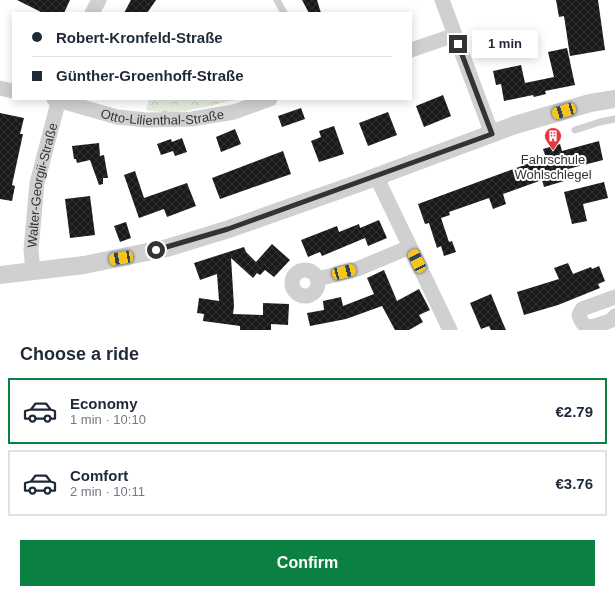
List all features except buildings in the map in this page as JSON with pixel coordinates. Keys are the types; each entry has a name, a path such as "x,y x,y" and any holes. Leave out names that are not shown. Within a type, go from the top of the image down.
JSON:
{"street":[{"path":"93,12 99,0"},
{"path":"442,0 492,134"},
{"path":"412,50 455,35"},
{"path":"0,88 12,91"},
{"path":"0,275 84,265 167,248 228,229 515,125 590,103 615,99"},
{"name":"Walter-Georgii-Straße","path":"34,272 31,250 37,183 57,100"},
{"name":"Otto-Lilienthal-Straße","path":"60,100 117,117 146,120 192,119 234,112 267,100"},
{"path":"376,176 450,330"},
{"path":"318,279 357,269 410,247"},
{"path":"614,299 582,309 579,315 582,323 586,326 592,327 612,320 615,316"}],"lane":[{"path":"277,0 283,12"},
{"path":"575,130 615,119"}],"green space":[{"path":"149,100 235,100 191,110 157,112 146,110"}],"place":[{"name":"Fahrschule Wohlschlegel","path":"553,151"}],"route":[{"path":"156,250 228,229 492,134 458,44"}]}
